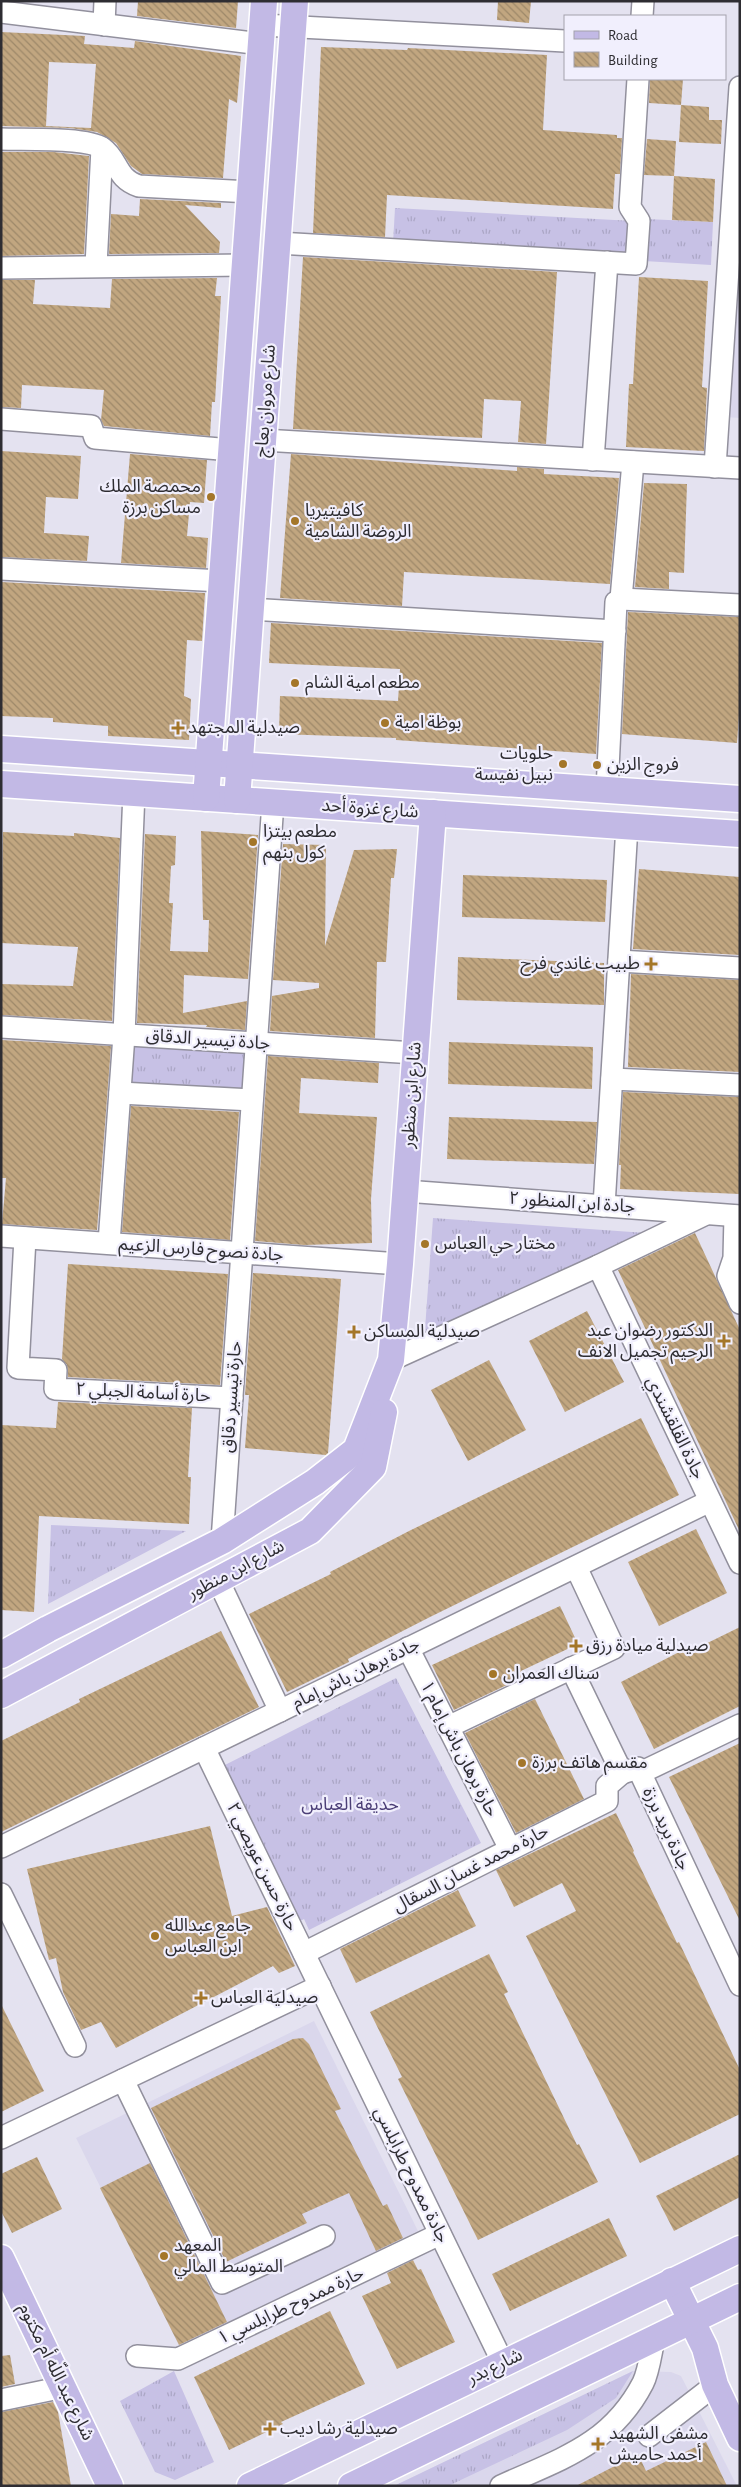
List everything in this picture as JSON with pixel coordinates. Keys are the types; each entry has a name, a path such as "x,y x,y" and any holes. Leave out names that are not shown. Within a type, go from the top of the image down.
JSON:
{"main road":[{"name":"شارع مروان بعاج","path":"237,800 294,14"},
{"name":"شارع مروان بعاج","path":"206,798 262,23"},
{"name":"شارع غزوة أحد","path":"1,749 740,799"},
{"name":"شارع غزوة أحد","path":"1,784 126,794 134,792 740,834"},
{"name":"شارع ابن منظور","path":"1,1695 310,1531 373,1467 385,1408 400,1264 432,813"},
{"name":"شارع ابن منظور","path":"1,1655 222,1540 315,1482 356,1450 388,1368"},
{"name":"شارع بدر","path":"250,2486 740,2249"},
{"name":"شارع عبد اللّه أم مكتوم","path":"1,2258 110,2486"},
{"path":"672,2281 705,2348 715,2385 740,2438"},
{"path":"351,2486 740,2297"},
{"path":"705,2348 722,2368 740,2401"}],"street":[{"path":"1,6 4,1"},
{"path":"104,25 105,1"},
{"path":"642,1 642,15"},
{"path":"1,12 104,25 262,23 294,14 564,41"},
{"path":"278,243 636,264 639,221 630,206 638,80"},
{"path":"715,466 738,86 740,86"},
{"path":"1,140 81,142 102,148 126,182 139,186 250,192"},
{"path":"96,266 102,148"},
{"path":"592,460 607,262"},
{"path":"1,268 244,265"},
{"path":"1,419 91,426 95,438 231,450"},
{"path":"263,440 740,468"},
{"path":"621,599 633,462"},
{"path":"1,569 221,581"},
{"path":"607,790 616,602 621,599 740,606"},
{"path":"251,609 615,632"},
{"path":"109,1243 124,1035 134,792"},
{"name":"حارة تيسير دقاق","path":"222,1540 273,802"},
{"path":"604,1206 627,826"},
{"path":"619,961 740,968"},
{"name":"جادة تيسير الدقاق","path":"1,1027 415,1053"},
{"path":"612,1079 740,1085"},
{"path":"120,1093 252,1100"},
{"name":"جادة ابن المنظور ٢","path":"405,1191 737,1216"},
{"path":"388,1368 706,1214"},
{"path":"737,1216 734,1258 728,1276 740,1302"},
{"name":"جادة نصوح فارس الزعيم","path":"1,1236 400,1264"},
{"name":"حارة أسامة الجبلي ٢","path":"25,1238 18,1368 56,1370 55,1389 232,1398"},
{"name":"جادة القلقشندي","path":"598,1266 740,1563"},
{"name":"جادة برهان باش إمام","path":"1,1847 710,1501"},
{"path":"448,1727 614,1648 576,1567"},
{"path":"218,1580 280,1711"},
{"name":"حارة برهان باش إمام ١","path":"408,1648 510,1849"},
{"name":"جادة بريد برزة","path":"571,1668 631,1773 740,1985"},
{"path":"631,1773 740,1726"},
{"name":"حارة حسن عويصي ٢","path":"204,1748 320,1986"},
{"name":"حارة محمد غسان السقال","path":"304,1953 606,1801 606,1786 631,1773"},
{"path":"1,1894 75,2046"},
{"path":"1,2138 320,1986"},
{"name":"جادة ممدوح طرابلسي","path":"320,1986 503,2363"},
{"path":"123,2080 222,2282 324,2236"},
{"name":"حارة ممدوح طرابلسي ١","path":"137,2356 178,2359 440,2234"},
{"path":"501,2486 596,2440 620,2420 644,2382 654,2339"},
{"path":"649,2436 671,2422 715,2385"},
{"path":"1,2400 64,2387"}],"shaded area":[{"path":"740,205 740,418 726,417"},
{"path":"314,2021 418,2231 180,2347 76,2138"},
{"name":"مشفى الشهيد أحمد حاميش","path":"633,2371 671,2372 681,2376 737,2486 394,2486"}],"green space":[{"path":"395,208 633,221 631,256 393,244"},
{"path":"646,219 713,222 711,265 644,261"},
{"path":"124,1035 256,1043 252,1100 120,1093"},
{"path":"433,1218 646,1233 424,1343"},
{"path":"51,1525 186,1531 48,1604"},
{"name":"حديقة العباس","path":"396,1678 481,1843 309,1930 304,1919 298,1922 219,1768"},
{"path":"174,2371 214,2462 175,2480 155,2472 120,2401"},
{"path":"633,2371 616,2398 567,2430 448,2486 394,2486"}],"building":[{"path":"138,1 238,1 236,28 137,16"},
{"path":"498,1 531,1 529,23 497,20"},
{"path":"1,32 85,36 84,44 134,48 135,41 241,56 237,103 229,99 223,178 142,174 131,166 116,143 97,132 70,128 1,126","holes":["49,62 96,64 91,128 46,126"]},
{"path":"321,47 407,50 408,48 547,55 543,130 617,135 617,138 622,138 620,174 615,174 613,209 387,195 385,237 313,233"},
{"path":"650,80 683,80 681,105 649,103"},
{"path":"681,105 709,107 709,120 722,120 721,144 679,142"},
{"path":"647,139 676,141 674,176 644,175"},
{"path":"1,152 53,152 89,156 84,254 1,256"},
{"path":"674,176 715,179 713,222 672,220"},
{"path":"140,199 221,203 221,208 185,205 220,242 219,253 109,254 111,214 139,216"},
{"path":"303,257 557,272 546,444 518,442 521,401 484,399 482,438 293,429"},
{"path":"639,277 708,281 702,387 707,388 704,451 626,447 629,384 633,384"},
{"path":"217,278 215,296 221,296 215,402 212,402 210,436 104,426 101,420 104,390 22,385 21,408 1,407 1,280 35,280 33,304 110,308 112,279"},
{"path":"1,451 81,456 78,499 46,497 44,533 89,536 87,561 1,557"},
{"path":"130,454 207,460 204,503 190,502 187,536 208,538 206,568 121,563"},
{"path":"291,454 517,471 517,467 544,469 544,474 619,478 610,584 404,572 402,606 280,598"},
{"path":"644,483 687,484 684,573 669,572 669,589 635,587"},
{"path":"1,582 205,593 202,641 187,640 184,696 191,699 189,740 108,736 108,726 53,722 53,718 1,716"},
{"path":"628,612 740,617 740,700 737,743 622,734"},
{"path":"271,623 602,643 596,754 396,740 396,738 279,734 280,696 398,701 400,669 269,663"},
{"path":"201,831 258,835 248,979 184,975 183,1013 247,1001 245,1030 206,1027 207,1025 137,1023 145,834 176,836 175,865 171,866 169,903 173,903 170,951 208,952 209,920 203,920"},
{"path":"3,832 74,836 74,833 120,838 112,1021 1,1015 1,984 73,986 78,947 1,943"},
{"path":"283,844 326,845 325,946 354,850 397,849 394,878 391,878 386,962 377,962 375,1038 270,1031 272,996 319,988 319,983 273,980"},
{"path":"639,869 740,877 740,955 633,949"},
{"path":"463,875 607,880 605,922 462,917"},
{"path":"458,957 604,963 604,1005 457,1000"},
{"path":"631,974 740,980 740,1072 628,1067"},
{"path":"1,1040 111,1046 97,1230 2,1224 6,1178 1,1178"},
{"path":"449,1042 593,1047 592,1089 448,1084"},
{"path":"268,1056 379,1063 378,1083 301,1078 299,1113 377,1117 371,1199 372,1243 304,1245 255,1241"},
{"path":"623,1092 740,1097 740,1194 620,1189 621,1165 619,1165"},
{"path":"131,1106 239,1112 230,1240 122,1232"},
{"path":"449,1117 597,1122 594,1164 447,1159"},
{"path":"695,1233 740,1330 740,1532 618,1270"},
{"path":"68,1264 228,1274 220,1385 68,1377 67,1365 62,1359"},
{"path":"253,1273 341,1279 328,1453 326,1455 245,1448 249,1395 245,1395"},
{"path":"587,1311 624,1382 565,1412 529,1341"},
{"path":"489,1360 526,1430 468,1461 431,1390"},
{"path":"58,1402 192,1408 188,1477 191,1477 189,1524 39,1516 34,1612 1,1610 1,1425 56,1428"},
{"path":"641,1418 679,1495 430,1617 348,1659 349,1662 287,1692 249,1614 331,1574 330,1572 409,1531"},
{"path":"696,1529 727,1593 659,1626 628,1562"},
{"path":"560,1606 578,1644 521,1671 524,1677 454,1710 432,1665"},
{"path":"740,1627 740,1706 654,1749 621,1682 683,1650 685,1654"},
{"path":"221,1631 259,1707 1,1832 1,1741 80,1702 79,1699"},
{"name":"مقسم هاتف برزة","path":"535,1699 584,1799 516,1833 465,1733"},
{"path":"740,1743 740,1921 669,1777"},
{"path":"616,1813 633,1852 677,1943 679,1942 740,2070 740,2114 640,2163 526,1936 576,1911 562,1883 514,1907 496,1870"},
{"name":"جامع عبدالله ابن العباس","path":"210,1826 232,1916 267,1907 295,1966 279,1973 273,1966 116,2048 101,2022 81,2030 63,1992 56,1958 49,1960 27,1869"},
{"path":"458,1890 476,1926 356,1983 340,1949"},
{"path":"489,1954 508,1992 504,1994 577,2145 579,2144 598,2182 478,2240 398,2079 402,2077 370,2012"},
{"path":"1,2004 44,2091 1,2112"},
{"path":"303,2038 309,2044 341,2109 335,2111 383,2206 387,2204 403,2238 376,2251 349,2193 302,2214 307,2223 226,2262 151,2108 293,2039"},
{"path":"740,2154 740,2197 674,2231 656,2196"},
{"path":"37,2157 62,2209 12,2233 1,2211 1,2174"},
{"name":"المعهد المتوسط المالي","path":"150,2163 227,2322 179,2345 100,2188"},
{"path":"609,2218 627,2256 510,2311 492,2274"},
{"path":"413,2260 418,2270 421,2269 455,2342 397,2369 362,2296 391,2283 387,2273"},
{"path":"330,2311 365,2384 281,2422 283,2424 229,2450 194,2377"},
{"path":"10,2355 15,2384 1,2387 1,2356"},
{"path":"53,2402 58,2412 71,2486 1,2486 1,2412"},
{"path":"706,2442 727,2486 576,2486 638,2454 646,2471"}],"place":[{"name":"محمصة الملك مساكن برزة","path":"211,497"},
{"name":"كافيتيريا الروضة الشامية","path":"295,521"},
{"name":"مطعم امية الشام","path":"295,683"},
{"name":"بوظة امية","path":"385,723"},
{"name":"صيدلية المجتهد","path":"178,728"},
{"name":"حلويات نبيل نفيسة","path":"563,764"},
{"name":"فروج الزين","path":"597,765"},
{"name":"مطعم بيتزا كول بنهم","path":"253,842"},
{"name":"طبيب غاندي فرح","path":"651,964"},
{"name":"مختار حي العباس","path":"425,1244"},
{"name":"صيدلية المساكن","path":"354,1332"},
{"name":"الدكتور رضوان عبد الرحيم تجميل الانف","path":"724,1341"},
{"name":"صيدلية ميادة رزق","path":"576,1646"},
{"name":"سناك العمران","path":"493,1674"},
{"name":"مقسم هاتف برزة","path":"522,1763"},
{"name":"جامع عبدالله ابن العباس","path":"155,1936"},
{"name":"صيدلية العباس","path":"201,1998"},
{"name":"المعهد المتوسط المالي","path":"164,2256"},
{"name":"صيدلية رشا ديب","path":"270,2429"},
{"name":"مشفى الشهيد أحمد حاميش","path":"598,2444"}]}
